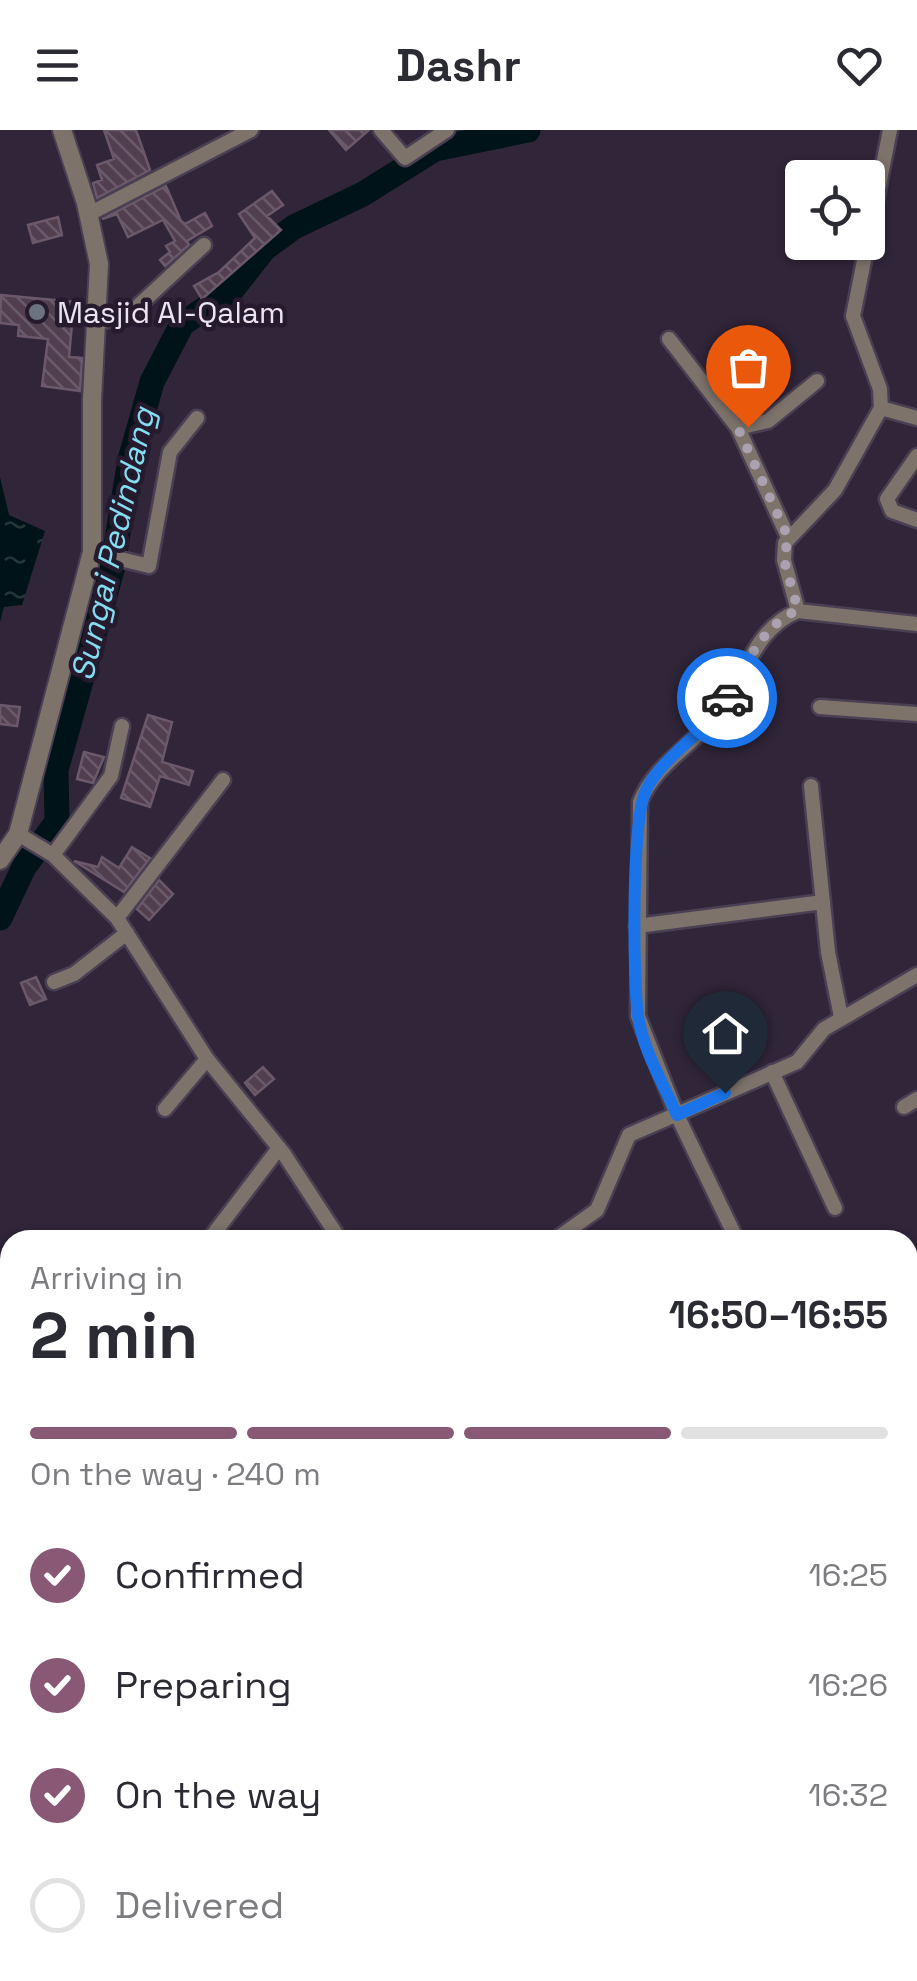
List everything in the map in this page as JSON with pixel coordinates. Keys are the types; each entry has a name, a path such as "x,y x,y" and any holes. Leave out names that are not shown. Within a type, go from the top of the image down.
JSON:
{"street":[{"path":"0,860 16,838 98,554 92,400 100,264 89,214 62,130"},
{"path":"89,214 251,130"},
{"path":"381,130 405,158 447,130"},
{"path":"788,537 835,490 881,408 877,381 854,316 890,130"},
{"path":"98,322 136,308 204,245"},
{"path":"668,340 738,428 788,537 784,560 798,610"},
{"path":"738,428 768,421 817,380"},
{"path":"881,408 917,418"},
{"path":"98,554 149,566 170,452 197,418"},
{"path":"917,456 887,499 892,511 917,520"},
{"path":"733,1230 677,1115 638,1016 638,818 645,790 718,714 759,642 776,623 798,610 917,624"},
{"path":"820,707 917,714"},
{"path":"51,854 112,776 122,726"},
{"path":"117,918 224,780"},
{"path":"811,786 828,952 842,1017"},
{"path":"16,838 51,854 117,918 208,1059 279,1148 333,1230"},
{"path":"638,926 823,902"},
{"path":"54,982 74,974 127,933"},
{"path":"569,1230 597,1210 629,1136 802,1057 824,1029 917,975"},
{"path":"165,1109 208,1059"},
{"path":"772,1072 835,1208"},
{"path":"217,1230 279,1148"}],"water":[{"path":"0,477 9,515 45,531 22,605 4,607 0,622"}],"building":[{"path":"104,130 136,130 150,170 97,198 93,183 102,180 97,165 114,159"},
{"path":"329,130 369,130 346,150"},
{"path":"166,186 181,221 185,224 205,213 212,226 187,241 189,245 165,266 160,260 170,252 166,246 175,241 163,220 128,237 117,214 102,219"},
{"path":"272,191 283,205 267,216 281,230 202,299 194,286 219,272 255,238 239,214"},
{"path":"58,217 62,235 33,243 28,225"},
{"name":"Masjid Al-Qalam","path":"1,295 74,302 69,357 82,358 80,391 42,386 48,339 18,336 19,325 0,323"},
{"path":"0,705 20,707 17,726 0,724"},
{"path":"148,715 172,722 162,762 193,771 189,785 160,776 150,807 121,798"},
{"path":"84,752 104,757 93,783 77,779"},
{"path":"132,847 150,858 124,892 74,861 98,867 102,857 119,868"},
{"path":"159,880 173,894 149,920 137,909"},
{"path":"36,977 46,999 30,1005 21,983"},
{"path":"263,1067 274,1079 255,1095 245,1083"}],"waterway":[{"name":"Sungai Pedindang","path":"0,918 24,867 57,822 56,770 112,570 130,460 152,382 182,324 231,291 264,249 294,227 363,194 435,149 528,130"}],"way so far":[{"path":"727,698 759,642 776,623 798,610 784,560 788,537 738,428 748,427"}],"place":[{"name":"Masjid Al-Qalam","path":"37,312"}],"route":[{"path":"725,1093 677,1115 644,1040 637,992 640,802 658,772 718,714 727,698"}]}
